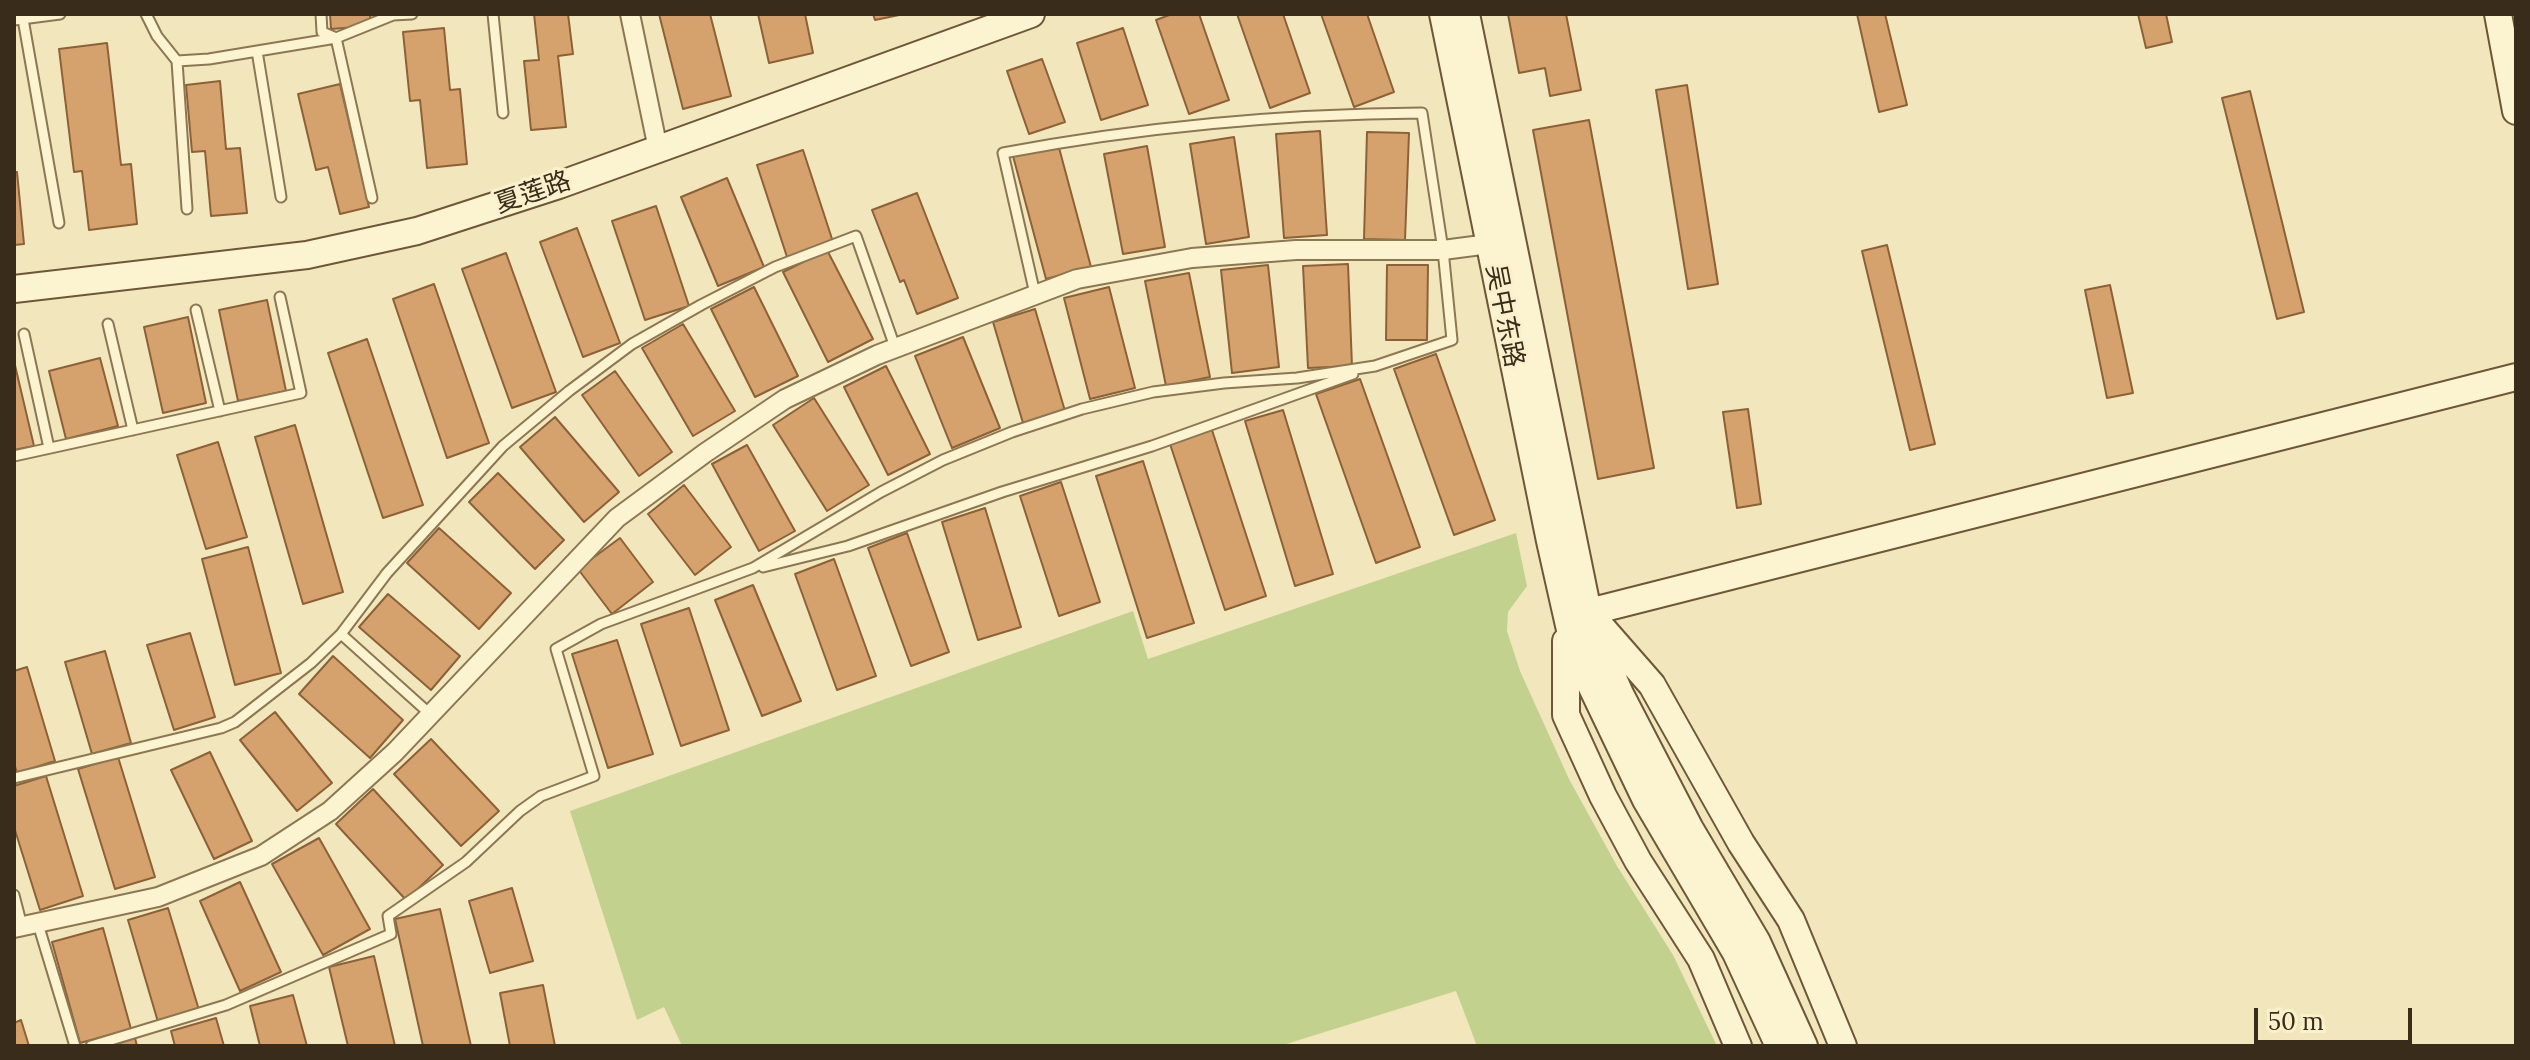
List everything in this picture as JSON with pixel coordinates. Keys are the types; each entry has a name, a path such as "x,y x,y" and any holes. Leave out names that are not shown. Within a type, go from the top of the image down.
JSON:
{"main road":[{"name":"夏莲路","path":"14,289 307,255 381,241 455,220 1031,14"},
{"name":"吴中东路","path":"1443,14 1489,244 1577,615"},
{"name":"吴中东路","path":"1466,14 1577,615"},
{"path":"2498,14 2516,111"},
{"path":"1577,615 2516,377"},
{"path":"1577,615 1605,662 1747,948 1804,1046"},
{"path":"1577,615 1566,715 1603,796 1638,861 1701,959 1738,1046"},
{"path":"1577,615 1652,685 1741,843 1791,920 1843,1046"},
{"path":"1747,948 1779,1046"}],"street":[{"path":"630,14 658,149"},
{"path":"25,926 158,897 261,856 330,811 395,752 617,518 785,399 895,347 1077,279 1192,258 1296,250 1443,250 1489,244"}],"lane":[{"path":"59,223 18,19 60,14"},
{"path":"146,14 157,36 177,61 187,209"},
{"path":"321,14 322,32 336,38"},
{"path":"177,61 336,38 393,14 412,14"},
{"path":"493,14 503,113"},
{"path":"336,38 372,198"},
{"path":"257,51 281,197"},
{"path":"91,1046 226,1005 391,934 388,916 466,862 520,811 541,796 594,776 556,649 601,624 753,568 848,546 1002,492 1152,446 1452,340 1443,250 1422,113 1311,115 1088,137 1003,153 1035,294"},
{"path":"14,778 208,732 235,722 311,663 341,634 387,573 503,446 632,344 763,273 856,236 895,347"},
{"path":"14,456 301,393 280,297"},
{"path":"196,310 220,411"},
{"path":"108,324 133,430"},
{"path":"24,334 49,448"},
{"path":"753,568 881,492 943,460 1012,432 1082,409 1153,392 1297,378 1375,366"},
{"path":"341,634 430,714"},
{"path":"14,895 75,1046"}],"green space":[{"path":"1516,533 1527,586 1508,612 1507,631 1520,671 1569,779 1617,866 1673,955 1717,1046 1477,1046 1456,991 1280,1046 682,1046 664,1007 637,1020 570,811 1133,611 1148,659"}],"building":[{"path":"330,14 370,14 371,26 331,29"},
{"path":"534,14 568,14 573,54 558,56 566,127 531,130 524,61 539,60"},
{"path":"659,14 710,14 731,96 683,109"},
{"path":"758,14 805,14 813,53 769,63"},
{"path":"873,14 904,14 875,20"},
{"path":"1172,14 1199,14 1229,100 1189,114 1156,20"},
{"path":"1237,14 1283,14 1310,93 1270,108"},
{"path":"1321,14 1367,14 1394,92 1354,107"},
{"path":"1508,14 1566,14 1581,90 1550,96 1545,68 1519,73"},
{"path":"1857,14 1885,14 1907,105 1879,112"},
{"path":"2138,14 2166,14 2172,42 2146,48"},
{"path":"444,28 450,90 460,89 467,164 427,168 420,100 410,101 403,32"},
{"path":"1123,28 1148,105 1101,120 1077,43"},
{"path":"107,43 121,165 131,164 137,224 89,230 82,171 74,172 59,49"},
{"path":"1042,59 1065,122 1029,134 1007,71"},
{"path":"220,81 226,149 240,148 247,213 211,216 205,151 192,152 186,85"},
{"path":"340,84 369,207 340,214 328,167 316,170 298,94"},
{"path":"1687,85 1718,284 1688,289 1656,90"},
{"path":"2250,91 2304,312 2277,319 2222,98"},
{"path":"1589,120 1654,468 1598,479 1533,130"},
{"path":"1320,131 1327,235 1284,238 1276,134"},
{"path":"1367,132 1409,133 1405,240 1364,239"},
{"path":"1234,137 1249,237 1206,244 1190,144"},
{"path":"1058,144 1091,267 1046,279 1013,156"},
{"path":"1147,146 1165,247 1123,254 1104,154"},
{"path":"803,150 834,245 788,260 757,165"},
{"path":"14,172 17,172 24,244 14,245"},
{"path":"727,178 764,267 718,286 681,197"},
{"path":"917,193 958,298 917,314 904,280 900,282 872,210"},
{"path":"656,206 689,306 645,320 612,221"},
{"path":"577,228 620,343 583,357 540,242"},
{"path":"1887,245 1935,444 1910,450 1862,251"},
{"path":"827,250 873,339 828,362 783,272"},
{"path":"506,253 556,392 512,408 462,269"},
{"path":"1348,264 1352,366 1308,368 1303,266"},
{"path":"1268,265 1279,367 1232,373 1221,270"},
{"path":"1387,265 1428,265 1427,340 1386,340"},
{"path":"1189,273 1210,377 1166,386 1145,281"},
{"path":"434,284 489,443 447,458 393,299"},
{"path":"2110,285 2133,393 2107,398 2085,290"},
{"path":"754,287 798,376 755,397 711,309"},
{"path":"1109,287 1135,388 1090,399 1064,298"},
{"path":"267,300 286,391 238,401 219,310"},
{"path":"1035,309 1065,411 1023,423 993,322"},
{"path":"188,317 206,403 163,413 144,327"},
{"path":"683,324 735,411 693,436 642,348"},
{"path":"963,337 1000,428 952,448 915,356"},
{"path":"367,339 423,505 383,518 328,353"},
{"path":"1436,354 1495,520 1454,535 1394,369"},
{"path":"100,358 118,426 66,439 49,371"},
{"path":"14,361 34,446 14,450"},
{"path":"886,366 930,454 888,475 844,387"},
{"path":"615,371 672,452 639,476 582,395"},
{"path":"1360,379 1420,547 1376,563 1316,394"},
{"path":"814,398 869,485 827,511 773,425"},
{"path":"1748,409 1761,504 1737,508 1723,412"},
{"path":"1283,410 1333,574 1295,586 1245,421"},
{"path":"555,417 619,492 584,522 520,447"},
{"path":"295,425 343,592 303,604 255,437"},
{"path":"1211,427 1266,596 1225,610 1169,441"},
{"path":"218,442 247,537 206,549 177,455"},
{"path":"747,445 795,531 759,551 712,464"},
{"path":"1143,461 1194,623 1147,638 1096,476"},
{"path":"498,473 564,540 535,569 469,502"},
{"path":"1061,482 1100,602 1059,616 1020,496"},
{"path":"684,485 731,547 695,575 648,514"},
{"path":"985,508 1021,627 978,640 942,522"},
{"path":"439,528 511,593 479,629 407,563"},
{"path":"907,533 949,652 911,666 868,548"},
{"path":"620,538 653,582 612,614 578,569"},
{"path":"248,547 281,673 235,685 202,559"},
{"path":"834,559 876,676 837,690 795,574"},
{"path":"753,585 801,701 762,716 715,600"},
{"path":"388,594 460,656 431,690 359,627"},
{"path":"689,608 729,730 681,746 641,624"},
{"path":"190,633 215,717 174,730 147,645"},
{"path":"617,640 653,754 608,768 572,654"},
{"path":"105,651 131,743 92,754 65,662"},
{"path":"333,656 403,720 370,758 299,694"},
{"path":"27,667 55,761 17,773 14,763 14,671"},
{"path":"275,712 332,783 297,811 240,740"},
{"path":"431,739 499,811 461,846 394,774"},
{"path":"210,752 252,841 214,859 171,770"},
{"path":"118,757 155,877 115,889 78,769"},
{"path":"46,776 83,896 40,910 14,827 14,786"},
{"path":"373,789 443,865 406,900 336,824"},
{"path":"319,838 370,929 323,955 272,864"},
{"path":"240,882 281,972 240,991 200,901"},
{"path":"512,888 533,961 490,973 469,901"},
{"path":"168,908 199,1010 158,1022 128,920"},
{"path":"440,909 471,1046 423,1046 395,919"},
{"path":"103,928 131,1029 80,1043 52,942"},
{"path":"374,956 395,1046 348,1046 329,967"},
{"path":"543,985 555,1046 510,1046 500,993"},
{"path":"293,995 307,1046 260,1046 250,1006"},
{"path":"216,1018 224,1046 175,1046 171,1031"},
{"path":"21,1020 29,1046 14,1046 14,1023"},
{"path":"135,1038 137,1046 109,1046"}]}
